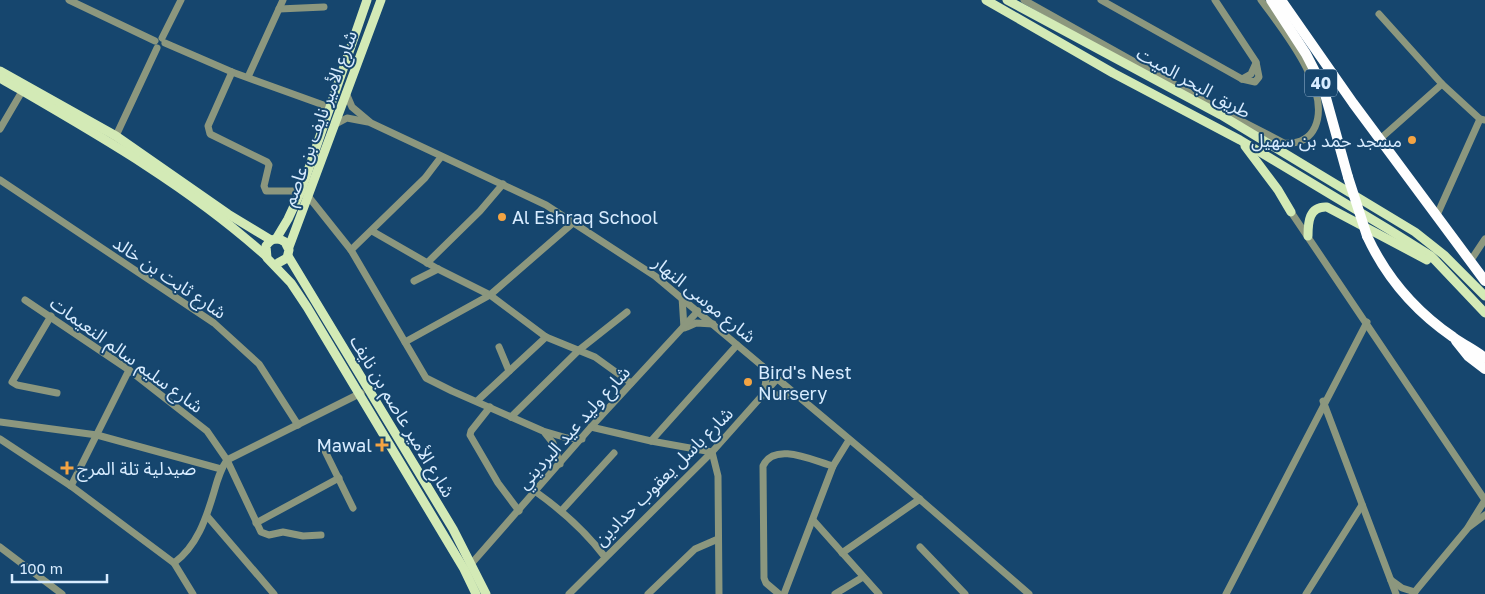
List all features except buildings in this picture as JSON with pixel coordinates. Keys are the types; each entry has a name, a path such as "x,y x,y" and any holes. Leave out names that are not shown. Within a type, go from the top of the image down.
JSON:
{"highway":[{"name":"40","path":"1271,0 1306,54 1323,87 1366,236 1378,260 1404,295 1454,338 1485,358"},
{"name":"40","path":"1281,0 1380,139 1485,280"},
{"path":"1454,338 1468,356 1485,369"}],"main road":[{"name":"شارع الأمير نايف بن عاصم","path":"288,251 330,107 367,0"},
{"name":"شارع الأمير نايف بن عاصم","path":"272,260 265,248 288,220 304,194 334,126 380,0"},
{"path":"986,0 1113,73 1240,140 1431,256 1485,313"},
{"name":"طريق البحر الميت","path":"1007,0 1221,115 1420,236 1444,255 1482,293"},
{"name":"شارع الأمير عاصم بن نايف","path":"0,71 24,88 114,140 228,214 274,239 284,240 288,251 472,563 486,594"},
{"name":"شارع الأمير عاصم بن نايف","path":"0,78 24,88"},
{"name":"شارع الأمير عاصم بن نايف","path":"114,140 231,226 272,260 292,283 361,393 464,569 476,594"},
{"path":"1240,140 1278,190 1291,212"},
{"path":"1315,187 1331,182"},
{"path":"1308,236 1308,222 1312,212 1321,207 1332,208 1442,269"},
{"path":"272,260 288,251"}],"street":[{"path":"70,0 82,4 160,43 232,72 330,107"},
{"path":"114,140 180,0"},
{"path":"248,77 283,0"},
{"path":"1024,0 1274,140 1293,144 1309,136 1314,130 1319,113 1317,93 1296,51 1261,0"},
{"path":"1101,0 1242,79 1251,74 1256,62 1215,0"},
{"path":"279,9 324,7"},
{"path":"1378,14 1442,84 1482,119 1437,215"},
{"path":"232,72 208,126 210,134 267,162 269,165 264,186 266,191 304,194 351,250 426,378 543,431 567,438 582,438"},
{"path":"1380,139 1442,84"},
{"path":"0,129 24,88"},
{"name":"شارع موسى النهار","path":"346,92 352,107 371,123"},
{"name":"شارع موسى النهار","path":"334,126 347,118 371,123 503,184 574,222 656,276 920,499 1029,594"},
{"path":"351,250 425,178 441,156"},
{"name":"شارع ثابت بن خالد","path":"0,180 214,323 259,364 298,425"},
{"path":"428,263 480,211 503,184"},
{"path":"1291,212 1367,322 1485,500 1467,529 1414,593 1402,588 1391,579"},
{"path":"406,342 490,295 574,222"},
{"path":"372,231 438,269 490,295 546,337 610,366 631,383"},
{"path":"1471,260 1485,239"},
{"path":"414,281 438,269"},
{"path":"682,297 683,328 696,323 713,324"},
{"name":"شارع سليم سالم النعيمات","path":"25,300 129,370 207,431 227,460 256,522"},
{"name":"شارع وليد عيد البرديني","path":"472,563 591,427 698,311"},
{"path":"511,417 578,350 627,312"},
{"path":"51,316 12,382 17,385 57,393"},
{"path":"1226,594 1367,322"},
{"path":"477,401 546,337"},
{"path":"651,441 737,345"},
{"path":"499,347 509,371"},
{"path":"762,366 766,385 763,395 780,393 797,396"},
{"path":"71,486 129,370"},
{"name":"شارع باسل يعقوب حدادين","path":"568,594 712,452 777,378"},
{"path":"174,563 191,546 207,516 221,469 227,460 361,393"},
{"path":"1324,402 1396,594"},
{"path":"490,407 471,431 470,435 498,483 519,511"},
{"path":"0,422 97,435 221,469"},
{"path":"591,427 651,441 712,452 717,470 719,594"},
{"path":"543,431 553,444 560,464"},
{"path":"0,439 71,486 174,563 193,594"},
{"path":"784,594 833,466 849,440"},
{"path":"324,449 353,508"},
{"path":"562,510 614,453"},
{"path":"779,594 766,584 764,578 763,466 768,458 781,453 833,466"},
{"path":"321,535 303,536 284,532 266,535 261,532 256,522 338,478"},
{"path":"536,492 562,510 588,535 605,557"},
{"path":"842,553 920,499"},
{"path":"1306,594 1362,504"},
{"path":"1467,529 1485,515"},
{"path":"207,516 274,594"},
{"path":"813,520 879,594"},
{"path":"1477,521 1485,521"},
{"path":"648,594 695,549 718,539"},
{"path":"0,547 62,594"},
{"path":"920,547 965,594"},
{"path":"835,594 863,577"}],"place":[{"name":"مسجد حمد بن سهيل","path":"1412,140"},
{"name":"Al Eshraq School","path":"502,217"},
{"name":"Bird's Nest Nursery","path":"748,382"},
{"name":"Mawal","path":"382,445"},
{"name":"صيدلية تلة المرج","path":"67,468"}]}
